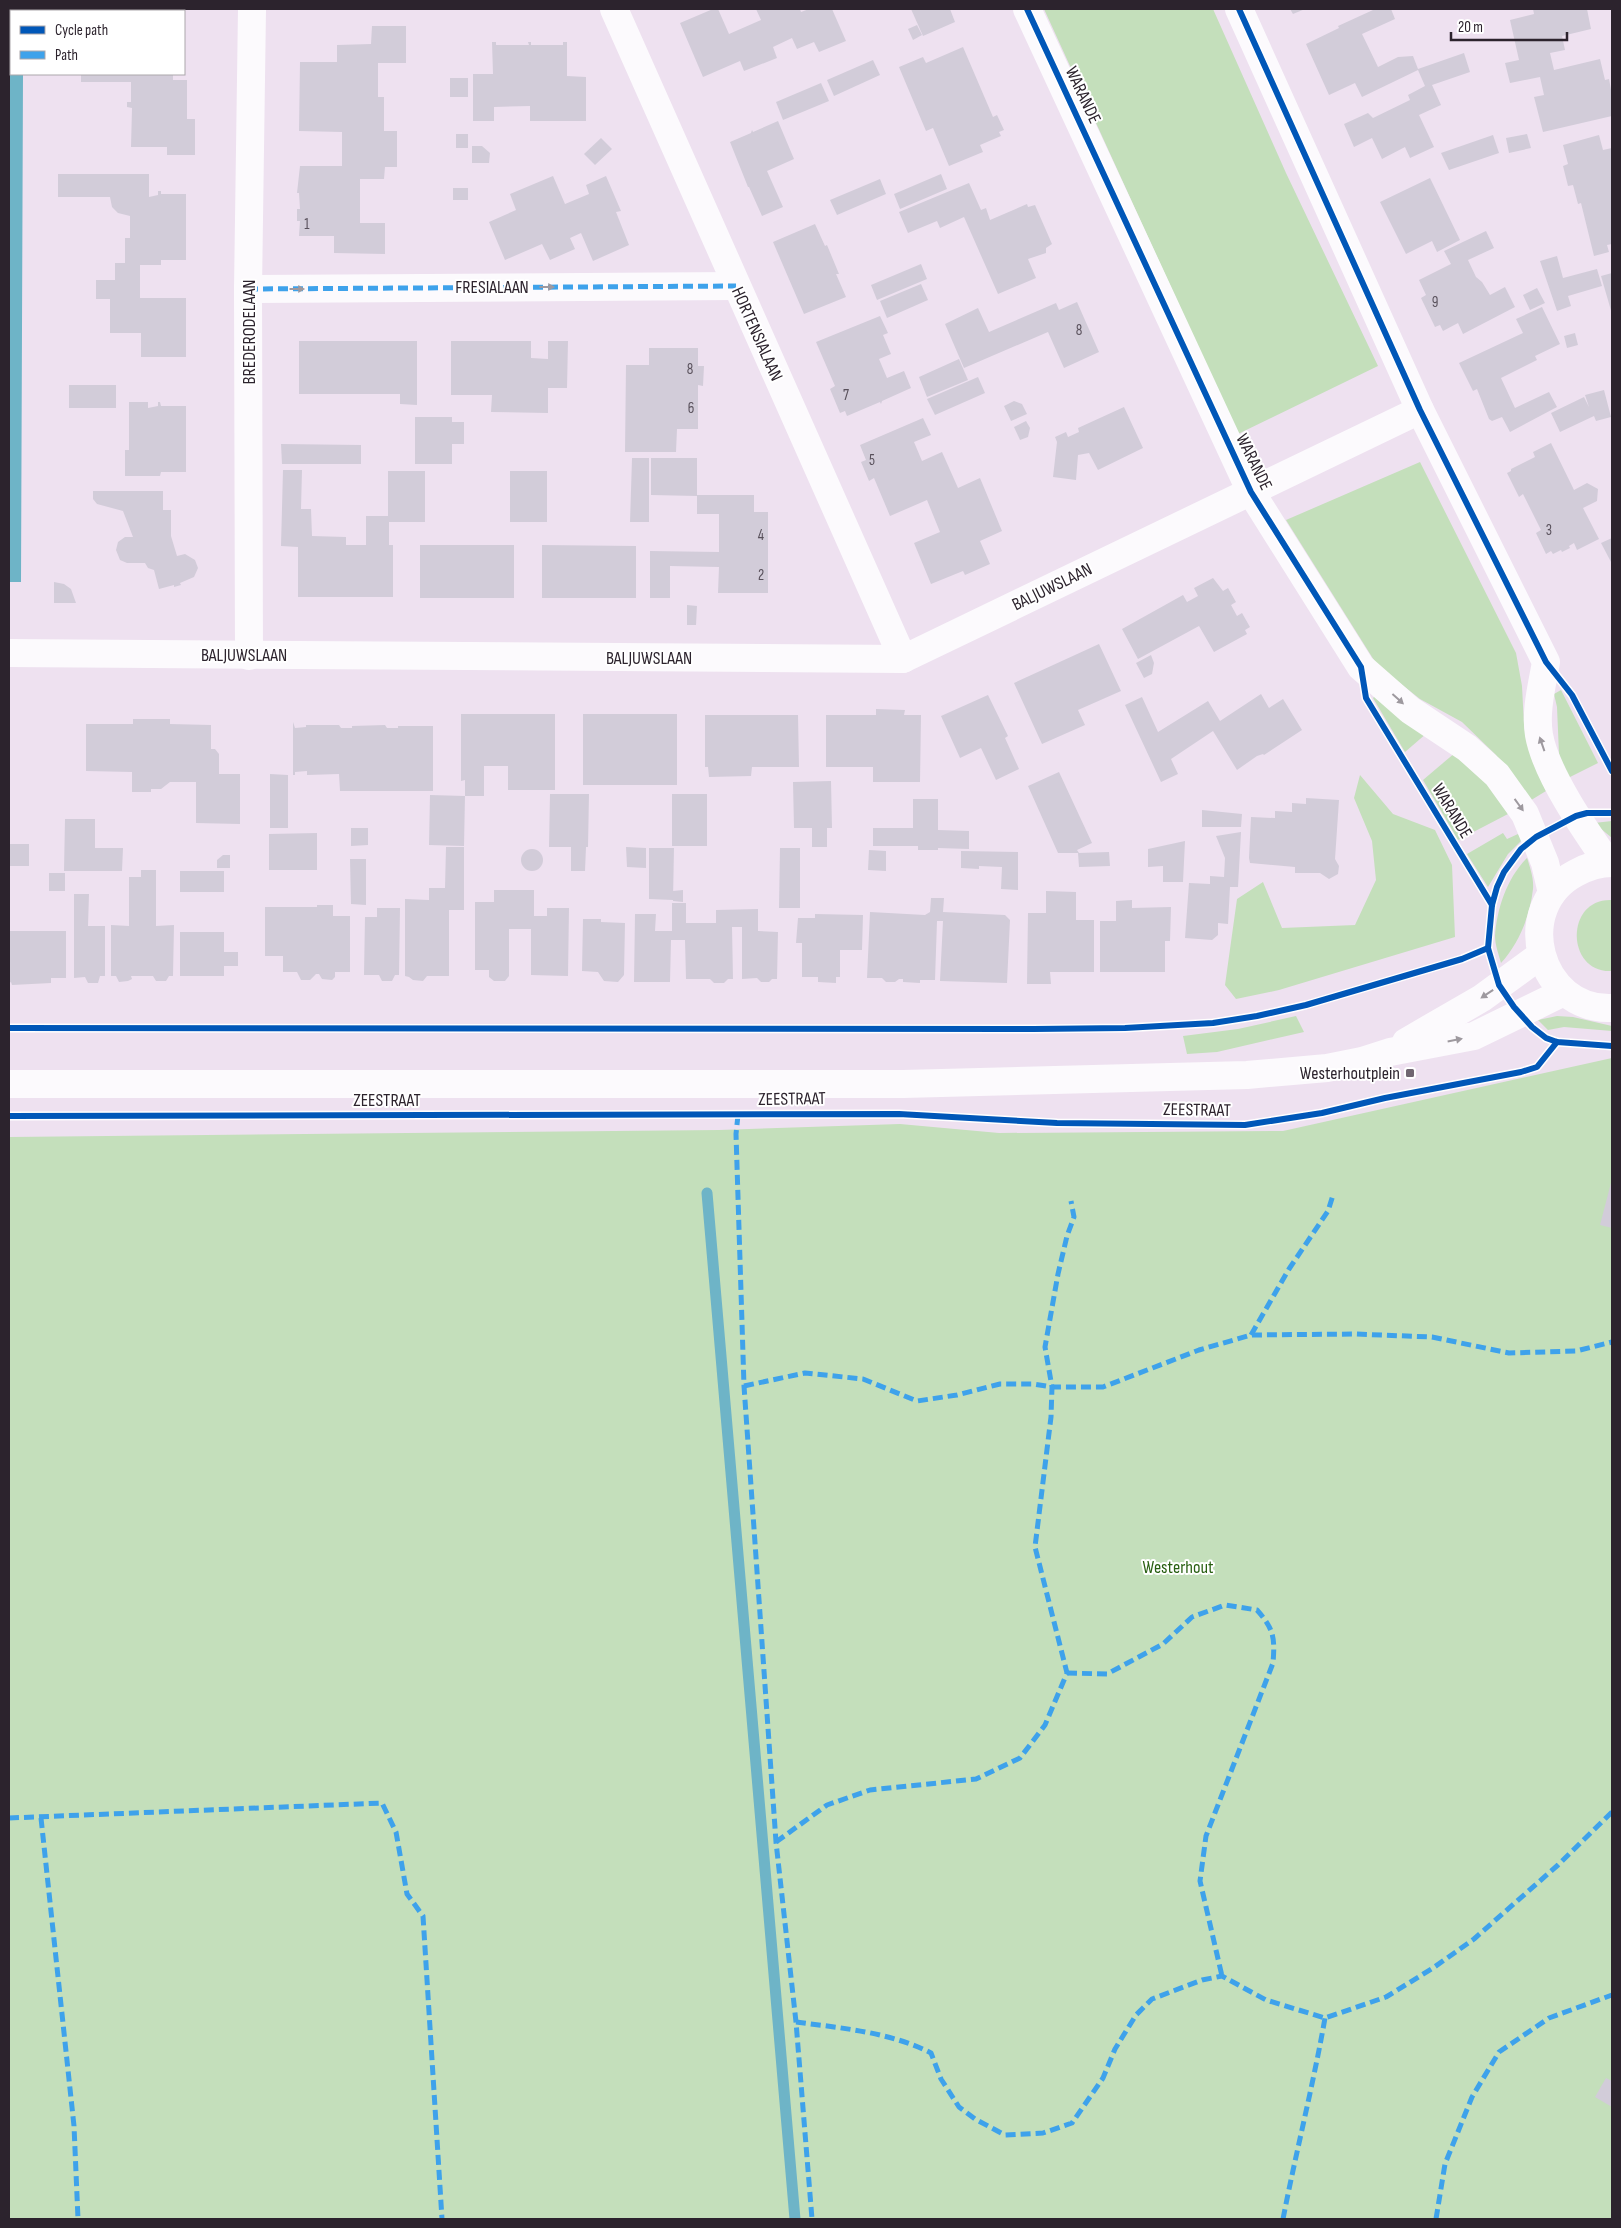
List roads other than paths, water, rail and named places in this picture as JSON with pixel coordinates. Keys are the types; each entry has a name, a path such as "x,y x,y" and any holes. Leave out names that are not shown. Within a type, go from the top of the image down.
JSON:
{"main road":[{"name":"BREDERODELAAN","path":"248,656 248,289 252,9"},
{"name":"HORTENSIALAAN","path":"614,9 903,659"},
{"name":"WARANDE","path":"1027,9 1251,492 1361,667 1410,710 1467,748 1497,775 1525,814 1545,863 1552,893"},
{"path":"1239,9 1420,410 1546,662 1539,698 1539,735 1550,765 1576,816 1610,863 1586,867 1567,878 1552,893 1542,913 1538,934 1541,956 1547,969 1564,992 1583,1003 1604,1009 1612,1008"},
{"name":"FRESIALAAN","path":"248,289 736,286"},
{"name":"WARANDE","path":"1251,492 1420,410"},
{"name":"BALJUWSLAAN","path":"9,653 903,659 1251,492"},
{"name":"ZEESTRAAT","path":"1390,1052 1482,998 1541,956"},
{"name":"ZEESTRAAT","path":"9,1084 903,1084 1247,1075 1327,1068 1362,1061 1390,1052 1474,1036 1564,992"}],"water":[{"path":"9,9 23,9 10,10 10,75 23,75 21,582 9,582"}],"waterway":[{"path":"707,1193 795,2219"}],"place":[{"name":"Westerhoutplein","path":"1410,1073"}],"park label":[{"name":"Westerhout","path":"1178,1567"}]}
